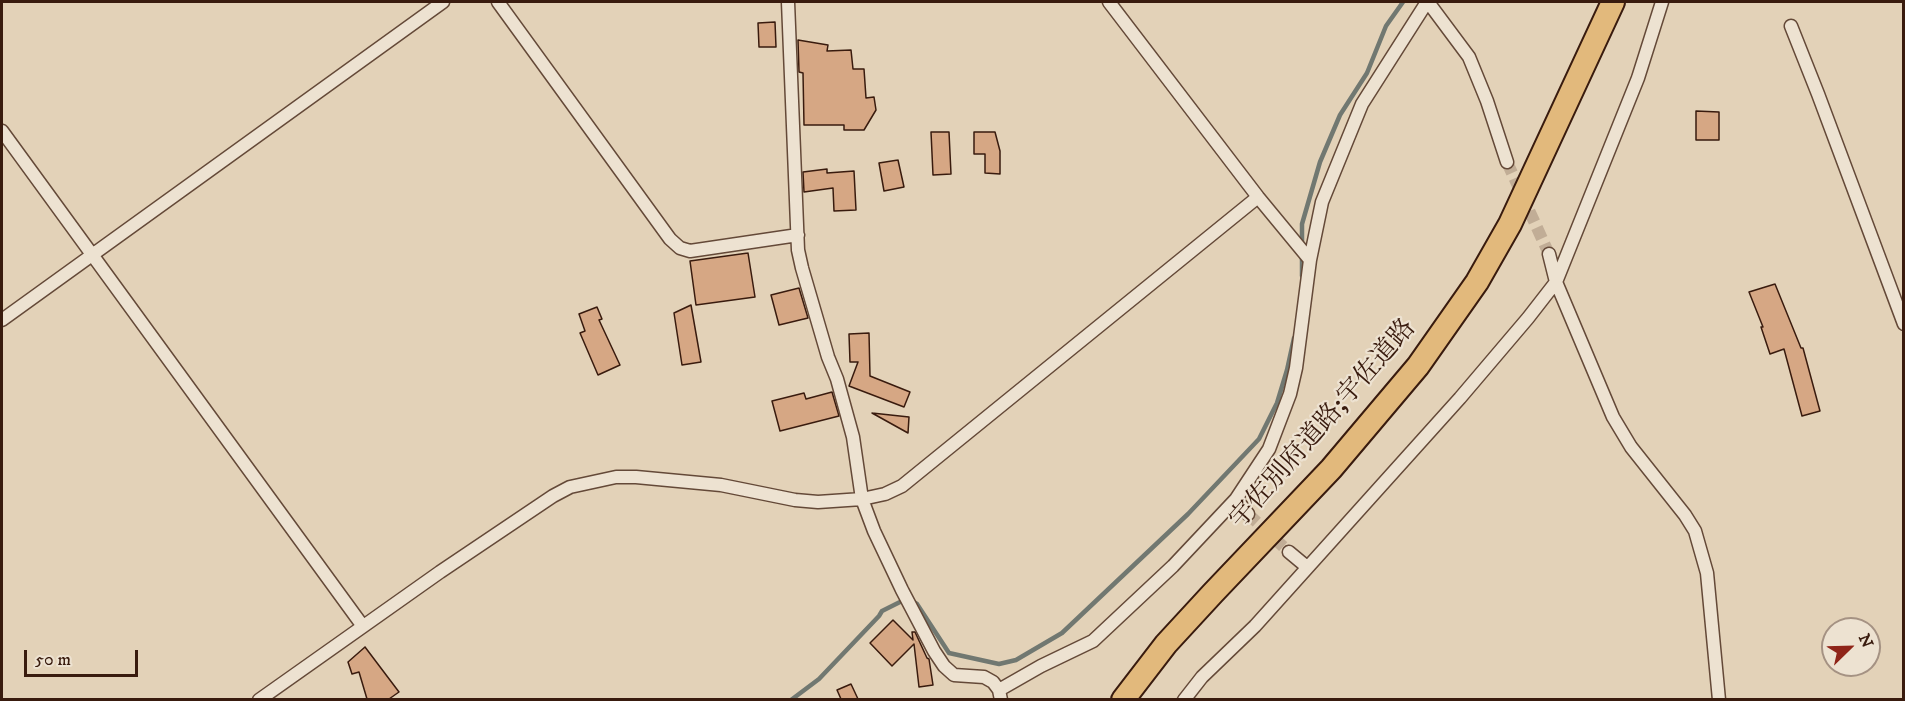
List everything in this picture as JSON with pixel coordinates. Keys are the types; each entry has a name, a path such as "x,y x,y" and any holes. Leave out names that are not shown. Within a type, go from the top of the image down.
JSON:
{"highway":[{"name":"宇佐別府道路;宇佐道路","path":"1122,699 1166,644 1331,469 1418,366 1477,282 1510,224 1613,2"}],"street":[{"path":"2,320 443,2"},
{"path":"498,2 670,239 680,248 690,251 798,235"},
{"path":"788,2 798,235 802,268 853,437 862,499 897,580 944,666 954,675 984,677 993,682 1000,695 1041,666 1093,640 1173,566 1236,499 1269,449 1290,394 1301,341 1310,260 1322,202 1362,104 1427,2 1469,57 1487,101 1507,162"},
{"path":"1109,2 1258,197 1310,260"},
{"path":"1184,699 1202,677 1255,626 1460,398 1556,282 1638,78 1662,2"},
{"path":"1791,26 1904,324"},
{"path":"2,131 362,626"},
{"path":"260,699 362,626 553,496 570,487 616,477 636,477 721,485 795,500 818,502 862,499 885,494 902,486 1258,197"},
{"path":"1549,254 1556,282 1613,417 1631,447 1695,531 1707,573 1719,699"},
{"path":"1236,499 1248,514"},
{"path":"1289,552 1306,567"}],"building":[{"path":"775,22 776,47 759,47 758,23"},
{"path":"798,40 828,45 827,51 851,50 853,69 864,69 866,98 874,97 876,110 864,130 844,130 844,125 804,125 803,73 799,72"},
{"path":"1696,111 1719,112 1719,140 1696,140"},
{"path":"931,132 949,132 951,174 933,175"},
{"path":"974,132 995,132 1000,151 1000,174 985,173 985,154 974,154"},
{"path":"898,160 904,187 884,191 879,163"},
{"path":"827,169 827,173 854,171 856,210 834,211 833,188 804,192 803,172"},
{"path":"748,253 755,297 696,305 690,261"},
{"path":"1775,284 1801,348 1803,348 1820,411 1802,416 1784,349 1770,354 1761,327 1763,327 1749,292"},
{"path":"799,288 808,318 779,325 771,295"},
{"path":"691,305 701,362 682,365 674,313"},
{"path":"597,307 602,319 599,320 620,365 598,375 580,333 585,331 579,314"},
{"path":"869,333 870,376 910,392 904,407 849,386 858,362 850,362 849,334"},
{"path":"832,392 839,416 780,431 772,401 804,393 806,399"},
{"path":"872,413 909,417 908,433"},
{"path":"893,620 913,640 912,632 915,632 929,659 933,685 919,687 914,644 892,666 870,643"},
{"path":"365,647 399,692 389,699 367,699 359,672 352,674 348,662"},
{"path":"851,684 858,699 841,699 837,690"}],"waterway":[{"path":"1302,246 1302,224 1320,162 1340,115 1367,73 1386,26 1403,2"},
{"path":"1302,255 1302,276"},
{"path":"912,601 917,604 949,653 999,664 1016,660 1062,633 1188,514 1259,439 1277,403 1294,338"},
{"path":"791,700 819,679 882,611 904,600"}],"tunnel":[{"path":"1507,162 1549,254"},
{"path":"1248,514 1289,552"}]}
